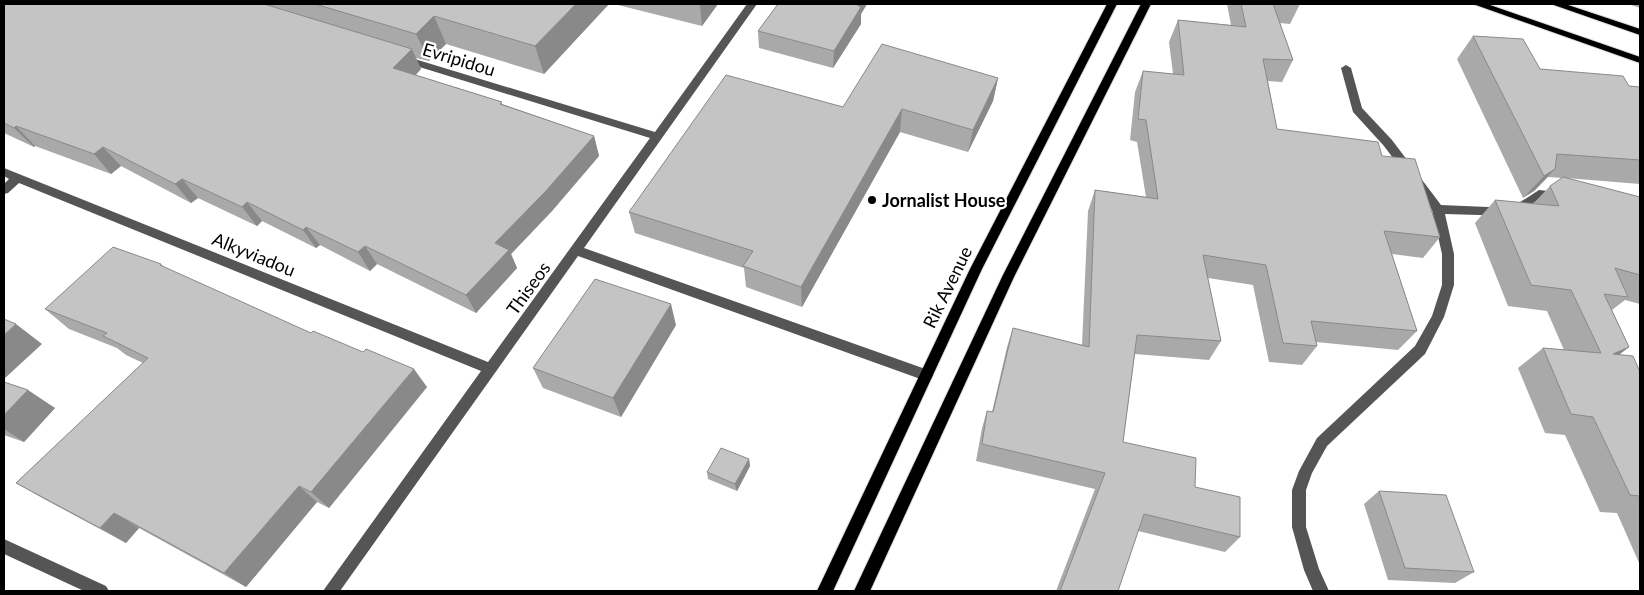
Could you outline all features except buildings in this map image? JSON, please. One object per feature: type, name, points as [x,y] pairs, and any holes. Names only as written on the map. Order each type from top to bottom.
[{"type":"main road","name":"Rik Avenue","points":[[825,591],[976,269],[1112,4]]},
{"type":"main road","points":[[862,591],[1008,278],[1146,4]]},
{"type":"main road","points":[[1478,4],[1640,60]]},
{"type":"main road","points":[[1556,4],[1640,32]]},
{"type":"street","name":"Thiseos","points":[[331,591],[752,4]]},
{"type":"street","name":"Evripidou","points":[[394,56],[656,136]]},
{"type":"street","points":[[1321,591],[1312,570],[1299,527],[1299,490],[1306,471],[1322,442],[1420,350],[1438,318],[1448,285],[1448,254],[1438,209],[1388,143],[1357,109],[1346,68]]},
{"type":"street","name":"Alkyviadou","points":[[4,172],[490,369]]},
{"type":"street","points":[[4,190],[18,177]]},
{"type":"street","points":[[1438,209],[1513,212],[1539,194],[1567,197]]},
{"type":"street","points":[[576,250],[926,375]]},
{"type":"street","points":[[4,546],[101,591]]},
{"type":"place","name":"Jornalist House","points":[[872,200]]}]
